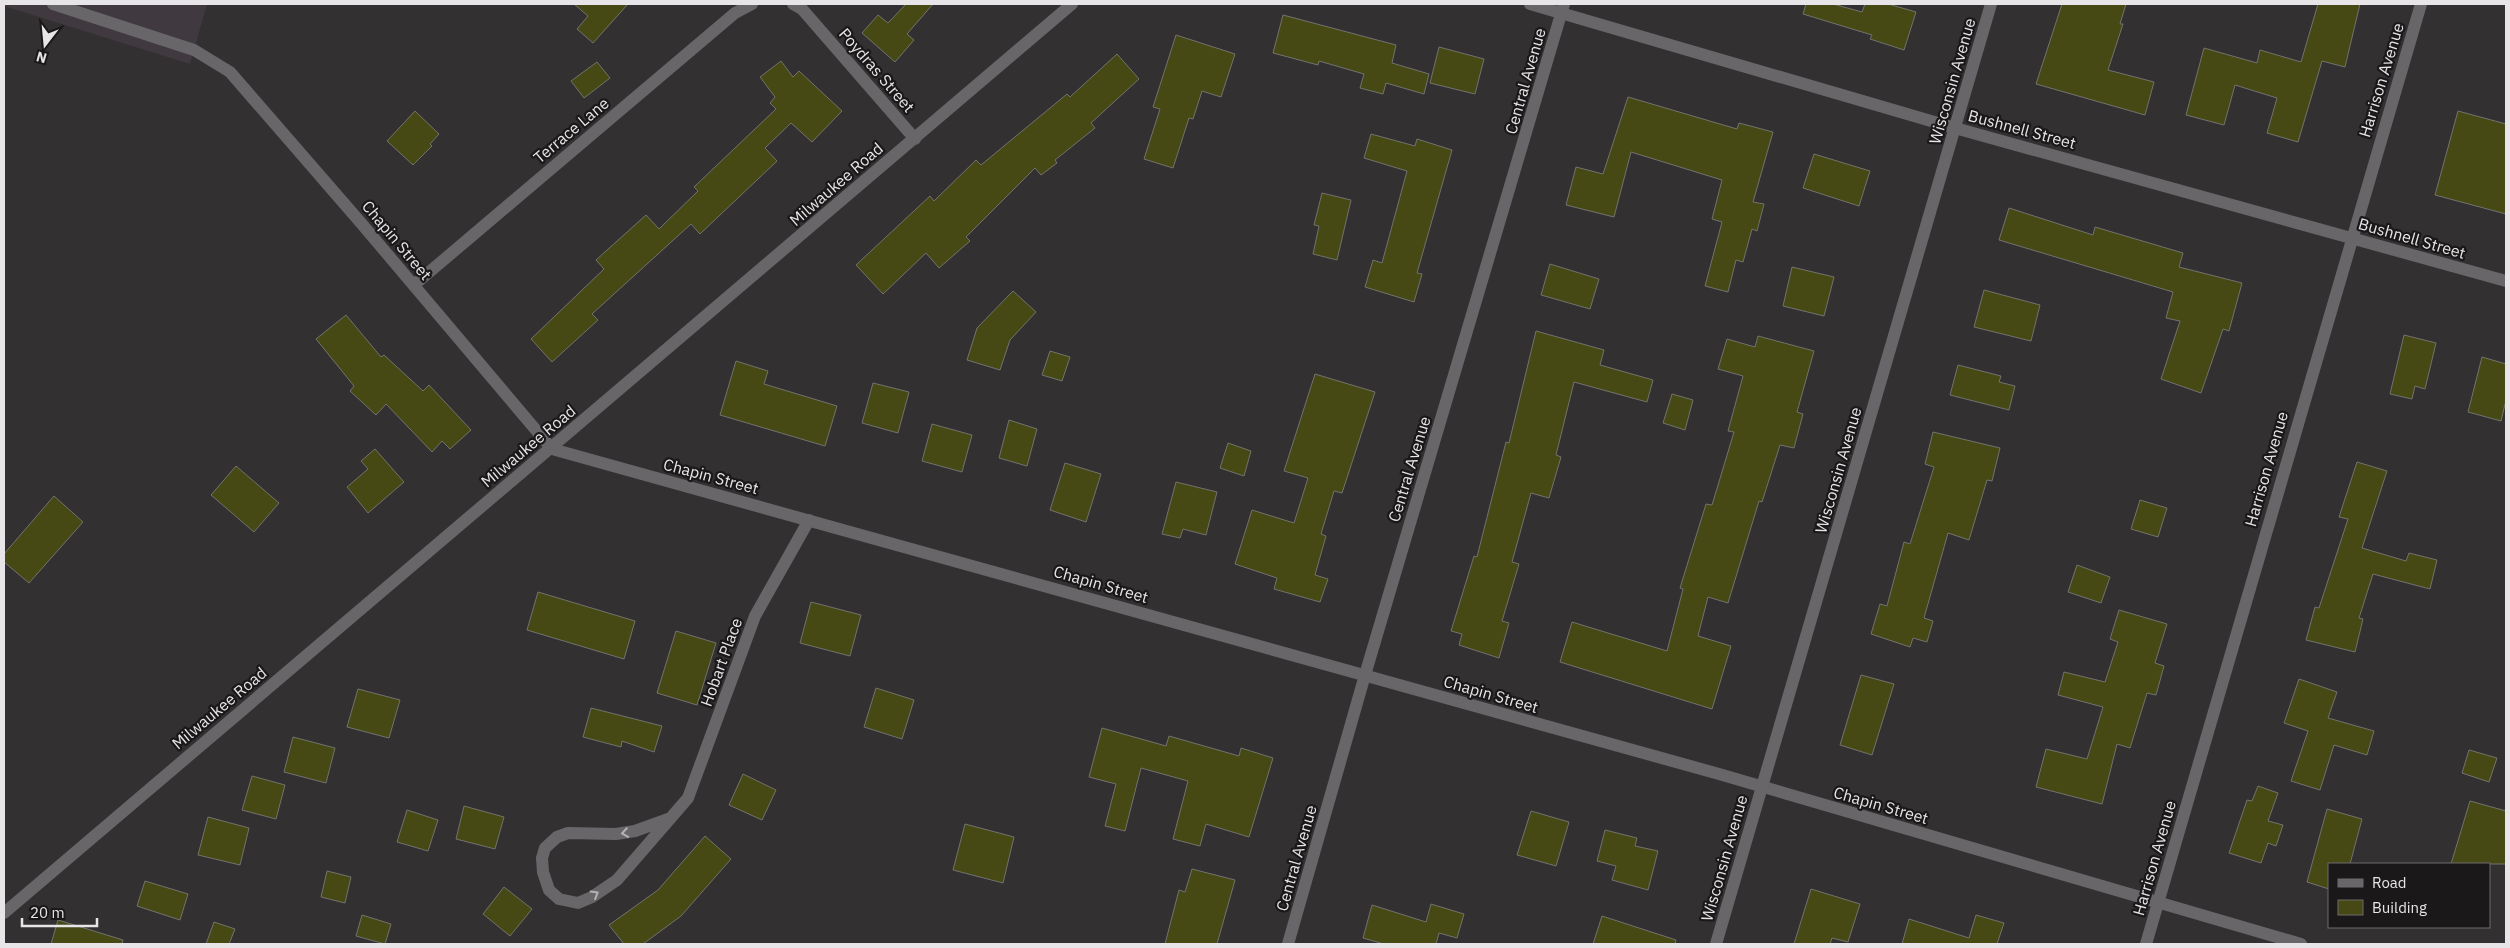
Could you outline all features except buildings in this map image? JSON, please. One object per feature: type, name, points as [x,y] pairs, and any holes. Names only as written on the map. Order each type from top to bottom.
[{"type":"street","name":"Chapin Street","points":[[53,4],[194,50],[230,72],[414,285],[552,449],[1762,787],[2301,944]]},
{"type":"street","name":"Terrace Lane","points":[[414,285],[735,13],[752,4]]},
{"type":"street","name":"Poydras Street","points":[[793,4],[802,9],[915,139]]},
{"type":"street","name":"Milwaukee Road","points":[[4,913],[521,473],[552,449],[1072,4]]},
{"type":"street","name":"Bushnell Street","points":[[1530,4],[1563,8],[1955,128],[2506,281]]},
{"type":"street","name":"Wisconsin Avenue","points":[[1716,944],[1991,4]]},
{"type":"street","name":"Harrison Avenue","points":[[2146,944],[2420,4]]},
{"type":"street","name":"Central Avenue","points":[[1288,944],[1365,675],[1563,8]]},
{"type":"street","name":"Hobart Place","points":[[671,818],[636,831],[616,834],[568,833],[557,837],[546,848],[542,858],[542,872],[549,890],[559,899],[578,903],[592,897],[617,880],[641,855],[688,798],[755,616],[808,520]]},
{"type":"shaded area","points":[[4,4],[207,4],[190,64],[4,6]]}]
